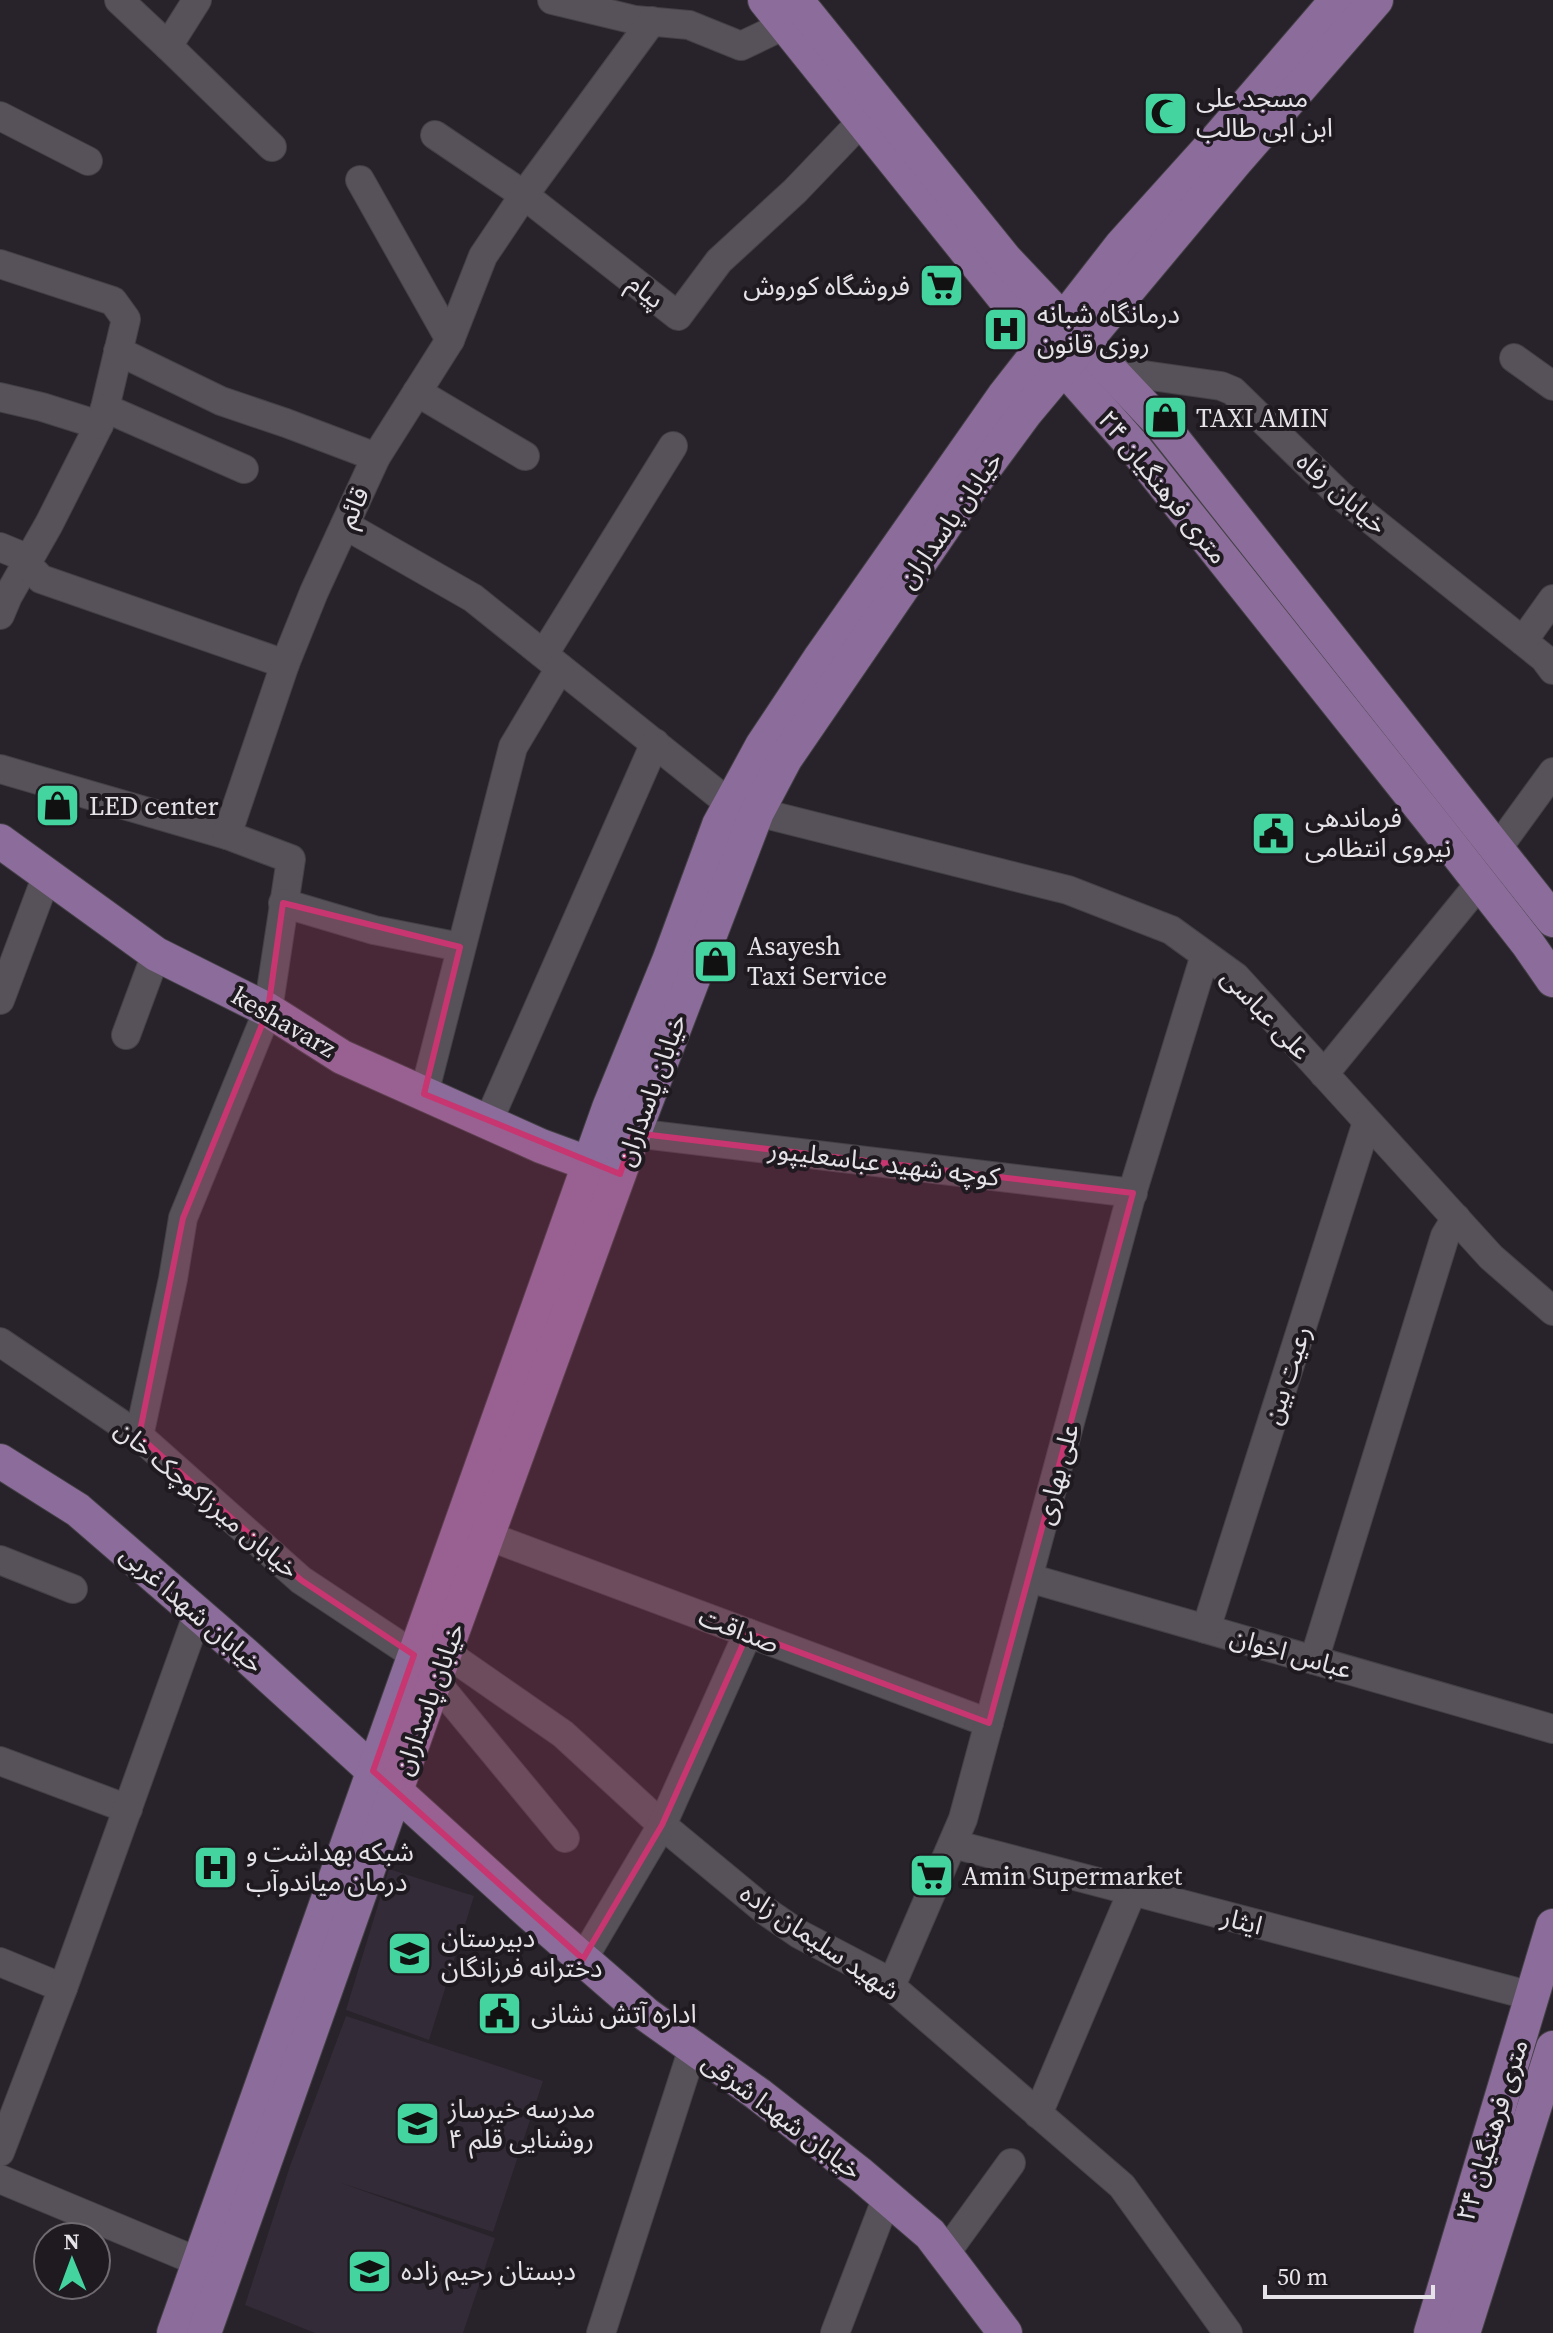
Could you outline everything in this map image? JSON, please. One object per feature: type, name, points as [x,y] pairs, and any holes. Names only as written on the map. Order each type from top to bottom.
[{"type":"main road","name":"خیابان پاسداران","points":[[1064,344],[1121,246],[1337,0]]},
{"type":"main road","name":"خیابان پاسداران","points":[[605,1169],[634,1133],[762,746],[964,451],[1235,162],[1376,0]]},
{"type":"main road","name":"۲۴ متری فرهنگیان","points":[[782,8],[1005,259],[1134,447],[1528,944],[1553,980]]},
{"type":"main road","name":"۲۴ متری فرهنگیان","points":[[782,8],[862,121],[1064,344],[1109,370],[1162,425],[1553,920]]},
{"type":"main road","name":"خیابان پاسداران","points":[[431,1663],[488,1536],[605,1169],[609,1108],[669,961],[719,825],[744,808]]},
{"type":"main road","name":"keshavarz","points":[[0,841],[156,954],[268,1010],[342,1057],[541,1146],[605,1169]]},
{"type":"main road","points":[[384,1781],[431,1663],[605,1169]]},
{"type":"main road","name":"خیابان شهدا غربی","points":[[0,1461],[78,1510],[198,1613],[384,1781]]},
{"type":"main road","name":"خیابان پاسداران","points":[[174,2333],[384,1781]]},
{"type":"main road","name":"خیابان پاسداران","points":[[204,2333],[384,1781]]},
{"type":"main road","name":"خیابان شهدا شرقی","points":[[384,1781],[647,2015],[758,2094],[930,2234],[1005,2333]]},
{"type":"main road","name":"۲۴ متری فرهنگیان","points":[[1431,2333],[1553,1926]]},
{"type":"main road","name":"۲۴ متری فرهنگیان","points":[[1463,2333],[1553,2048]]},
{"type":"street","points":[[119,0],[272,147]]},
{"type":"street","points":[[168,46],[197,0]]},
{"type":"street","points":[[552,0],[635,20],[689,25],[741,46],[782,8]]},
{"type":"street","name":"قائم","points":[[227,835],[285,664],[376,457],[450,340],[483,256],[652,21]]},
{"type":"street","points":[[0,116],[88,161]]},
{"type":"street","name":"پیام","points":[[435,135],[524,195],[678,316],[719,261],[795,191],[862,121]]},
{"type":"street","points":[[360,180],[450,340]]},
{"type":"street","points":[[0,264],[113,301],[126,319],[102,416],[0,615]]},
{"type":"street","points":[[118,351],[221,401],[376,457]]},
{"type":"street","points":[[1514,358],[1553,386]]},
{"type":"street","name":"خیابان رفاه","points":[[1109,370],[1221,386],[1233,391],[1340,495],[1544,658],[1553,670]]},
{"type":"street","points":[[417,392],[525,456]]},
{"type":"street","points":[[0,397],[102,416],[244,469]]},
{"type":"street","points":[[424,1094],[513,747],[552,661],[673,446]]},
{"type":"street","points":[[345,525],[473,598],[655,743],[744,808]]},
{"type":"street","points":[[0,547],[17,554],[41,579],[285,664]]},
{"type":"street","points":[[1523,641],[1553,599]]},
{"type":"street","points":[[488,1122],[655,743]]},
{"type":"street","points":[[0,769],[227,835],[291,859],[268,1010],[183,1218],[139,1436]]},
{"type":"street","points":[[1497,849],[1553,772]]},
{"type":"street","name":"علی عباسی","points":[[744,808],[1068,890],[1171,930],[1236,977],[1491,1257],[1553,1311]]},
{"type":"street","points":[[0,1000],[47,875]]},
{"type":"street","points":[[1324,1074],[1480,883]]},
{"type":"street","points":[[283,903],[374,930],[460,947]]},
{"type":"street","points":[[126,1035],[156,954]]},
{"type":"street","name":"علی بهاری","points":[[891,1986],[963,1819],[1133,1193],[1205,955]]},
{"type":"street","name":"رعیت بین","points":[[1206,1629],[1367,1122]]},
{"type":"street","name":"کوچه شهید عباسعلیپور","points":[[634,1133],[1133,1193]]},
{"type":"street","points":[[1314,1660],[1445,1236],[1456,1218]]},
{"type":"street","name":"خیابان میرزاکوچک خان","points":[[0,1342],[139,1436],[301,1580],[431,1663]]},
{"type":"street","name":"صداقت","points":[[488,1536],[989,1723]]},
{"type":"street","points":[[0,1560],[73,1589]]},
{"type":"street","name":"عباس اخوان","points":[[1029,1578],[1553,1729]]},
{"type":"street","points":[[0,2152],[63,1988],[198,1613]]},
{"type":"street","points":[[583,1959],[662,1825],[748,1633]]},
{"type":"street","points":[[431,1663],[565,1838]]},
{"type":"street","name":"شهید سلیمان زاده","points":[[431,1663],[563,1734],[662,1825],[777,1919],[879,1976],[891,1986],[1122,2186],[1228,2333]]},
{"type":"street","points":[[0,1761],[128,1809]]},
{"type":"street","name":"ایثار","points":[[953,1844],[1532,1996]]},
{"type":"street","points":[[1038,2114],[1132,1892]]},
{"type":"street","points":[[0,1962],[63,1988]]},
{"type":"street","points":[[601,2333],[693,2048]]},
{"type":"street","points":[[945,2254],[1011,2163]]},
{"type":"street","points":[[0,2179],[199,2262]]},
{"type":"street","points":[[835,2333],[887,2197]]},
{"type":"highlighted area","points":[[283,903],[460,947],[424,1094],[620,1174],[634,1133],[1133,1193],[989,1723],[748,1633],[662,1825],[583,1959],[373,1771],[414,1655],[301,1580],[139,1436],[183,1218],[268,1010]]},
{"type":"shaded area","name":"دبیرستان دخترانه فرزانگان","points":[[389,1869],[474,1896],[429,2040],[346,2010]]},
{"type":"shaded area","points":[[346,2016],[543,2081],[493,2232],[341,2183],[495,2238],[463,2333],[315,2333],[245,2305],[290,2166]]},
{"type":"place","name":"مسجد علی ابن ابی طالب","points":[[1165,113]]},
{"type":"place","name":"فروشگاه کوروش","points":[[941,286]]},
{"type":"place","name":"درمانگاه شبانه روزی قانون","points":[[1006,329]]},
{"type":"place","name":"TAXI AMIN","points":[[1165,418]]},
{"type":"place","name":"LED center","points":[[58,806]]},
{"type":"place","name":"فرماندهی نیروی انتظامی","points":[[1274,833]]},
{"type":"place","name":"Asayesh Taxi Service","points":[[716,961]]},
{"type":"place","name":"شبکه بهداشت و درمان میاندوآب","points":[[215,1867]]},
{"type":"place","name":"Amin Supermarket","points":[[931,1876]]},
{"type":"place","name":"دبیرستان دخترانه فرزانگان","points":[[410,1953]]},
{"type":"place","name":"اداره آتش نشانی","points":[[500,2014]]},
{"type":"place","name":"مدرسه خیرساز روشنایی قلم ۴","points":[[417,2124]]},
{"type":"place","name":"دبستان رحیم زاده","points":[[370,2271]]}]
